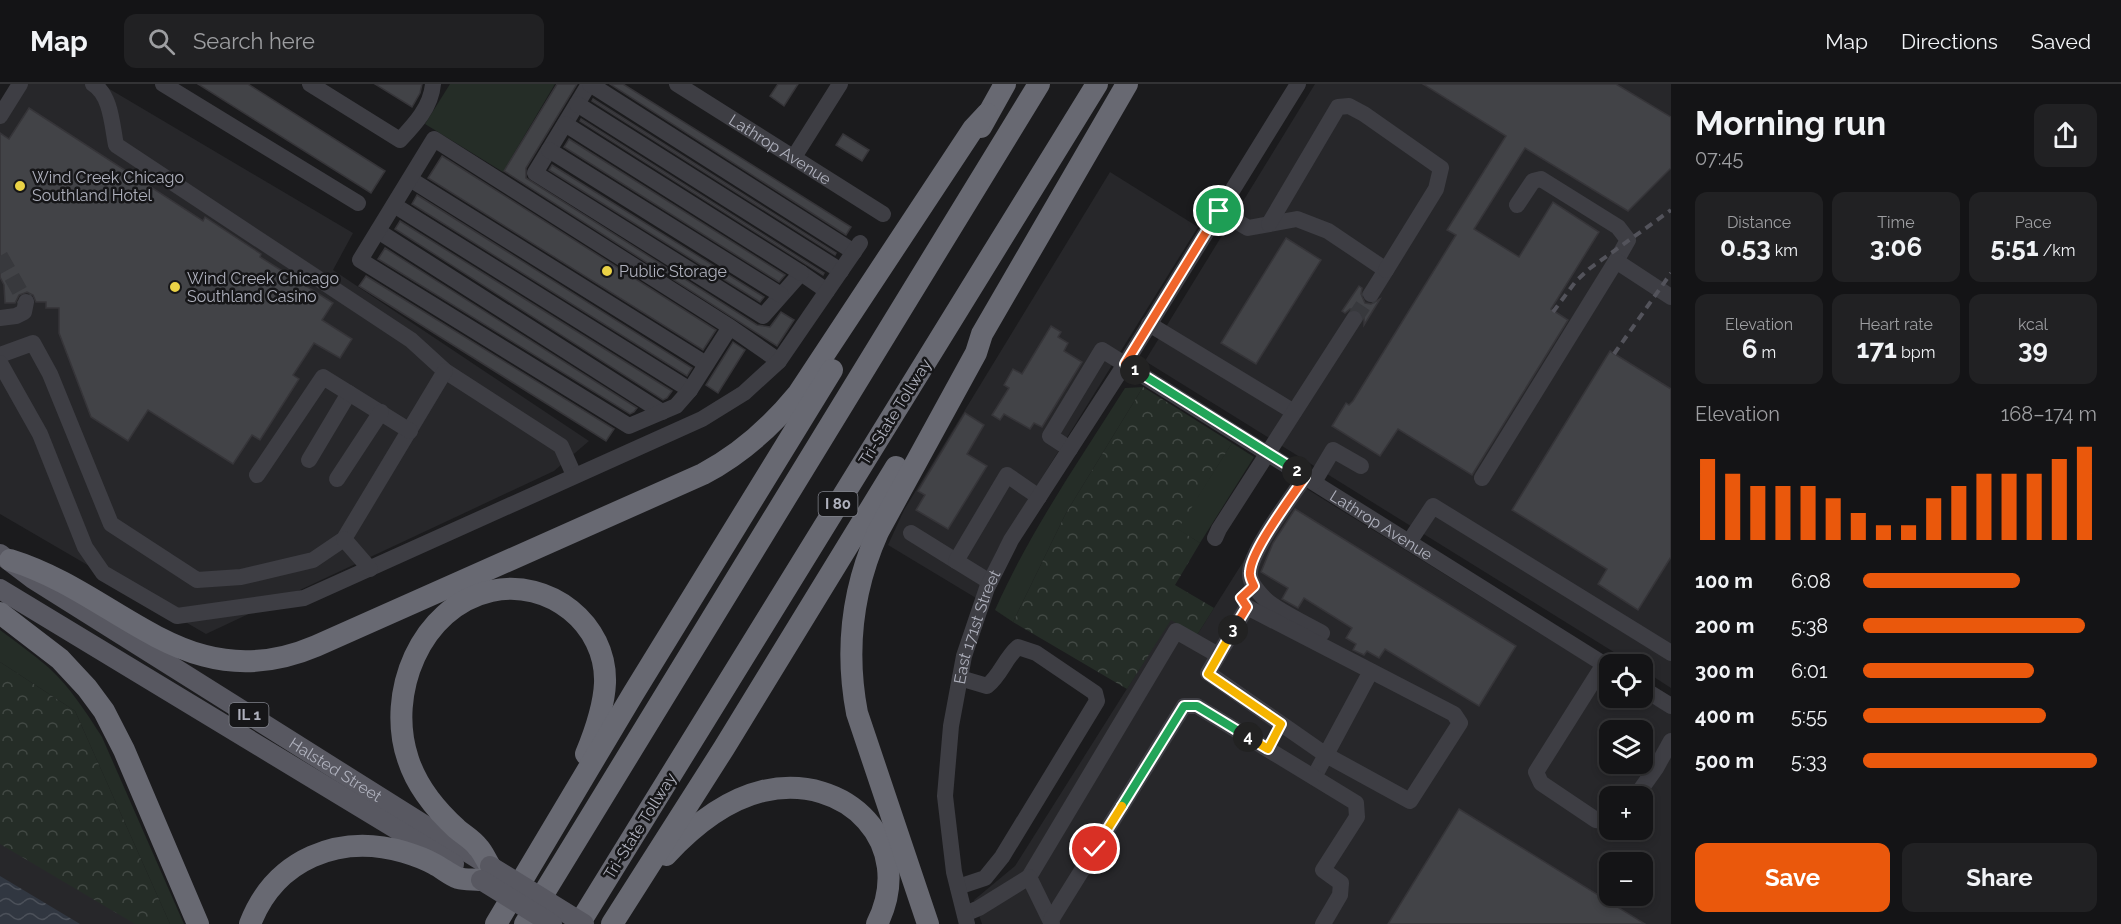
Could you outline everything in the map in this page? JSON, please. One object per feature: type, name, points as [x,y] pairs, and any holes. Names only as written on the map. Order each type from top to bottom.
[{"type":"highway","points":[[496,924],[633,694],[979,132],[1005,84]]},
{"type":"highway","points":[[525,924],[1039,84]]},
{"type":"highway","name":"Tri-State Tollway","points":[[579,924],[1097,84]]},
{"type":"highway","points":[[928,924],[861,729],[852,680],[852,623],[857,589],[875,539],[976,353],[982,334],[1127,84]]},
{"type":"highway","points":[[5,557],[37,569],[179,649],[218,660],[270,660],[293,655],[316,646],[704,474],[757,438],[798,394],[973,129],[987,114]]},
{"type":"highway","points":[[612,924],[756,697],[968,349],[982,334]]},
{"type":"highway","points":[[250,924],[264,896],[284,874],[306,859],[341,847],[365,845],[391,849],[428,861],[457,878],[486,873],[478,846],[446,818],[419,784],[405,750],[401,719],[402,697],[408,673],[424,641],[438,622],[455,607],[474,597],[510,588],[535,591],[564,604],[588,628],[597,643],[603,661],[604,690],[595,728],[584,758],[551,823],[542,847]]},
{"type":"highway","points":[[0,613],[60,659],[87,688],[104,711],[124,750],[198,924]]},
{"type":"highway","points":[[624,904],[638,894],[657,866],[675,846],[718,811],[762,791],[802,787],[822,791],[850,805],[866,820],[877,837],[886,859],[888,883],[884,906],[877,924]]},
{"type":"main road","name":"Halsted Street","points":[[5,557],[33,579],[486,873],[552,924]]},
{"type":"main road","name":"Halsted Street","points":[[0,589],[486,873],[584,924]]},
{"type":"street","points":[[0,116],[21,84]]},
{"type":"street","points":[[93,84],[101,89],[107,102],[116,145],[411,340],[446,371],[561,446],[574,475]]},
{"type":"street","points":[[163,84],[358,203]]},
{"type":"street","points":[[310,84],[400,140],[419,119],[432,94],[433,84]]},
{"type":"street","points":[[0,363],[40,434],[85,548],[103,573],[177,616],[304,598],[702,419],[744,393],[779,361],[857,247],[589,84],[535,173],[763,316],[801,273]]},
{"type":"street","name":"Lathrop Avenue","points":[[677,84],[883,213]]},
{"type":"street","points":[[794,157],[840,84]]},
{"type":"street","name":"East 171st Street","points":[[966,919],[954,872],[945,796],[951,726],[964,656],[990,582],[1011,540],[1125,364],[1298,84]]},
{"type":"street","points":[[577,104],[841,271]]},
{"type":"street","points":[[1269,224],[1338,107],[1349,106],[1364,114],[1441,168],[1436,189],[1371,294]]},
{"type":"street","points":[[565,124],[827,291]]},
{"type":"street","points":[[730,327],[690,390],[676,406],[629,426],[360,260],[434,140],[730,327],[779,361]]},
{"type":"street","points":[[549,150],[780,295]]},
{"type":"street","points":[[410,179],[706,364]]},
{"type":"street","points":[[1482,478],[1628,240],[1617,226],[1541,179],[1533,181],[1517,205]]},
{"type":"street","points":[[394,205],[690,390]]},
{"type":"street","points":[[1219,211],[1248,228],[1297,219],[1328,231],[1386,270]]},
{"type":"street","points":[[378,231],[662,412]]},
{"type":"street","points":[[1616,261],[1671,297]]},
{"type":"street","points":[[0,318],[16,316],[24,312],[26,302]]},
{"type":"street","points":[[1215,538],[1219,528],[1354,319]]},
{"type":"street","points":[[1149,324],[1294,412]]},
{"type":"street","points":[[0,355],[33,343],[50,374],[111,524],[197,580],[241,577],[313,560],[344,539],[446,371]]},
{"type":"street","name":"Lathrop Avenue","points":[[1070,449],[1050,436],[1102,350],[1599,662]]},
{"type":"street","points":[[257,475],[322,377],[410,431]]},
{"type":"street","points":[[309,460],[349,393]]},
{"type":"street","points":[[337,479],[381,412]]},
{"type":"street","points":[[1327,647],[1329,642],[1327,636],[1268,602],[1254,586],[1249,575],[1259,548],[1334,450],[1361,466]]},
{"type":"street","points":[[956,561],[1006,475],[1039,497]]},
{"type":"street","points":[[1409,542],[1433,506],[1671,653]]},
{"type":"street","points":[[910,533],[990,582]]},
{"type":"street","points":[[344,539],[370,569]]},
{"type":"street","points":[[1247,607],[1208,674],[1326,755],[1410,801],[1460,723],[1454,714],[1247,607],[1241,598],[1254,586]]},
{"type":"street","points":[[966,919],[979,908],[1029,877],[1176,631],[1218,655]]},
{"type":"street","points":[[958,887],[985,878],[1002,857],[1087,722],[1097,701],[1095,693],[1036,653],[1018,647],[1011,653],[997,678],[987,686],[960,678]]},
{"type":"street","points":[[1314,777],[1371,671]]},
{"type":"street","points":[[1599,677],[1536,772],[1541,783],[1599,820]]},
{"type":"street","points":[[1653,695],[1671,706]]},
{"type":"street","points":[[1051,922],[1184,706],[1197,706],[1356,803],[1357,817],[1323,870],[1341,883],[1340,895],[1323,924]]},
{"type":"street","points":[[1268,749],[1281,724]]},
{"type":"street","points":[[1643,786],[1671,741]]},
{"type":"street","points":[[1029,877],[1051,922]]},
{"type":"shaded area","points":[[18,84],[101,84],[353,233],[333,270],[589,441],[554,471],[206,634],[0,514],[0,112]]},
{"type":"shaded area","points":[[1315,84],[1671,84],[1671,688],[1653,676],[1653,654],[1617,654],[1145,361]]},
{"type":"shaded area","points":[[1110,172],[1198,227],[997,550],[976,598],[888,545],[904,510]]},
{"type":"shaded area","points":[[1294,481],[1599,670],[1599,708],[1653,708],[1653,704],[1671,714],[1671,924],[982,924],[974,900],[1015,866],[1171,619],[1197,635]]},
{"type":"shaded area","points":[[0,749],[144,924],[0,924]]},
{"type":"green space","points":[[450,84],[555,84],[503,172],[425,124]]},
{"type":"green space","points":[[1143,387],[1066,513],[1013,622],[995,610],[1024,552],[1125,388]]},
{"type":"green space","points":[[1143,387],[1232,443],[1178,529],[1200,543],[1175,585],[1214,608],[1197,635],[1171,620],[1127,689],[1013,622],[1066,513]]},
{"type":"green space","points":[[1232,443],[1254,457],[1200,543],[1177,529]]},
{"type":"green space","points":[[0,630],[56,675],[77,700],[102,737],[184,924],[170,924],[75,711],[0,662]]},
{"type":"green space","points":[[0,662],[75,711],[170,924],[135,924],[0,844]]},
{"type":"water","points":[[0,876],[80,924],[0,924]]},
{"type":"building","points":[[198,84],[248,84],[385,171],[371,193]]},
{"type":"building","points":[[375,84],[422,84],[412,107]]},
{"type":"building","points":[[557,84],[577,84],[526,168],[526,178],[757,325],[770,327],[781,312],[794,320],[777,346],[504,171]]},
{"type":"building","points":[[610,84],[623,84],[851,227],[846,235]]},
{"type":"building","points":[[778,84],[798,84],[784,106],[770,96]]},
{"type":"building","points":[[1423,84],[1616,84],[1671,117],[1671,168],[1628,211],[1525,148],[1474,229],[1519,257],[1553,202],[1599,232],[1551,309],[1568,320],[1472,475],[1398,429],[1380,456],[1332,426],[1346,403],[1349,405],[1353,401],[1456,235],[1447,230],[1506,136]]},
{"type":"building","points":[[593,99],[836,253],[835,255],[592,101]]},
{"type":"building","name":"Wind Creek Chicago Southland Casino","points":[[29,108],[203,221],[205,217],[261,254],[260,257],[333,303],[322,320],[352,339],[340,358],[314,343],[293,375],[299,379],[260,440],[252,435],[233,464],[148,410],[128,441],[91,417],[59,333],[59,308],[46,308],[46,302],[36,302],[33,295],[27,292],[19,295],[15,303],[5,303],[4,285],[0,277],[0,133],[9,139]]},
{"type":"building","points":[[581,119],[824,273],[823,275],[580,121]]},
{"type":"building","points":[[843,134],[869,150],[862,161],[836,145]]},
{"type":"building","points":[[569,139],[785,275],[779,282],[564,147]]},
{"type":"building","points":[[442,156],[716,330],[703,350],[428,178]]},
{"type":"building","points":[[552,165],[764,297],[760,302],[549,170]]},
{"type":"building","points":[[417,195],[692,368],[687,376],[412,204]]},
{"type":"building","points":[[400,221],[672,391],[663,400],[395,229]]},
{"type":"building","points":[[1286,238],[1321,260],[1256,364],[1221,343]]},
{"type":"building","points":[[385,248],[637,408],[630,414],[378,259]]},
{"type":"building","points":[[366,276],[614,429],[606,441],[359,286]]},
{"type":"building","points":[[1359,286],[1362,288],[1361,294],[1365,303],[1371,304],[1380,299],[1364,325],[1364,315],[1359,310],[1350,309],[1345,313],[1342,311]]},
{"type":"building","points":[[1051,326],[1061,332],[1058,337],[1068,343],[1064,351],[1082,362],[1042,427],[1034,423],[1030,429],[1004,414],[1000,420],[992,415],[1009,388],[1004,385],[1013,369],[1022,374]]},
{"type":"building","points":[[733,342],[745,350],[718,393],[706,385]]},
{"type":"building","points":[[1610,351],[1671,389],[1671,557],[1638,610],[1598,584],[1607,569],[1512,510]]},
{"type":"building","points":[[965,413],[984,425],[967,454],[987,466],[948,529],[916,510],[925,495],[918,491]]},
{"type":"building","points":[[1295,509],[1516,646],[1479,706],[1385,649],[1379,658],[1367,651],[1364,655],[1353,650],[1356,644],[1346,638],[1352,628],[1304,598],[1298,608],[1282,599],[1288,588],[1261,572],[1273,543]]},
{"type":"building","points":[[1459,809],[1599,896],[1599,906],[1616,906],[1645,924],[1388,924]]},
{"type":"tunnel","points":[[0,256],[26,302]]},
{"type":"tunnel","points":[[1354,319],[1371,294]]},
{"type":"railway","points":[[1553,312],[1576,281],[1589,269],[1671,210]]},
{"type":"railway","points":[[1614,354],[1671,273]]},
{"type":"place","name":"Wind Creek Chicago Southland Hotel","points":[[20,186]]},
{"type":"place","name":"Public Storage","points":[[607,271]]},
{"type":"place","name":"Wind Creek Chicago Southland Casino","points":[[175,287]]},
{"type":"route","points":[[1095,849],[1184,706],[1197,706],[1268,749],[1281,724],[1208,674],[1247,607],[1241,598],[1254,586],[1249,575],[1259,548],[1305,477],[1125,364],[1219,211]]}]
